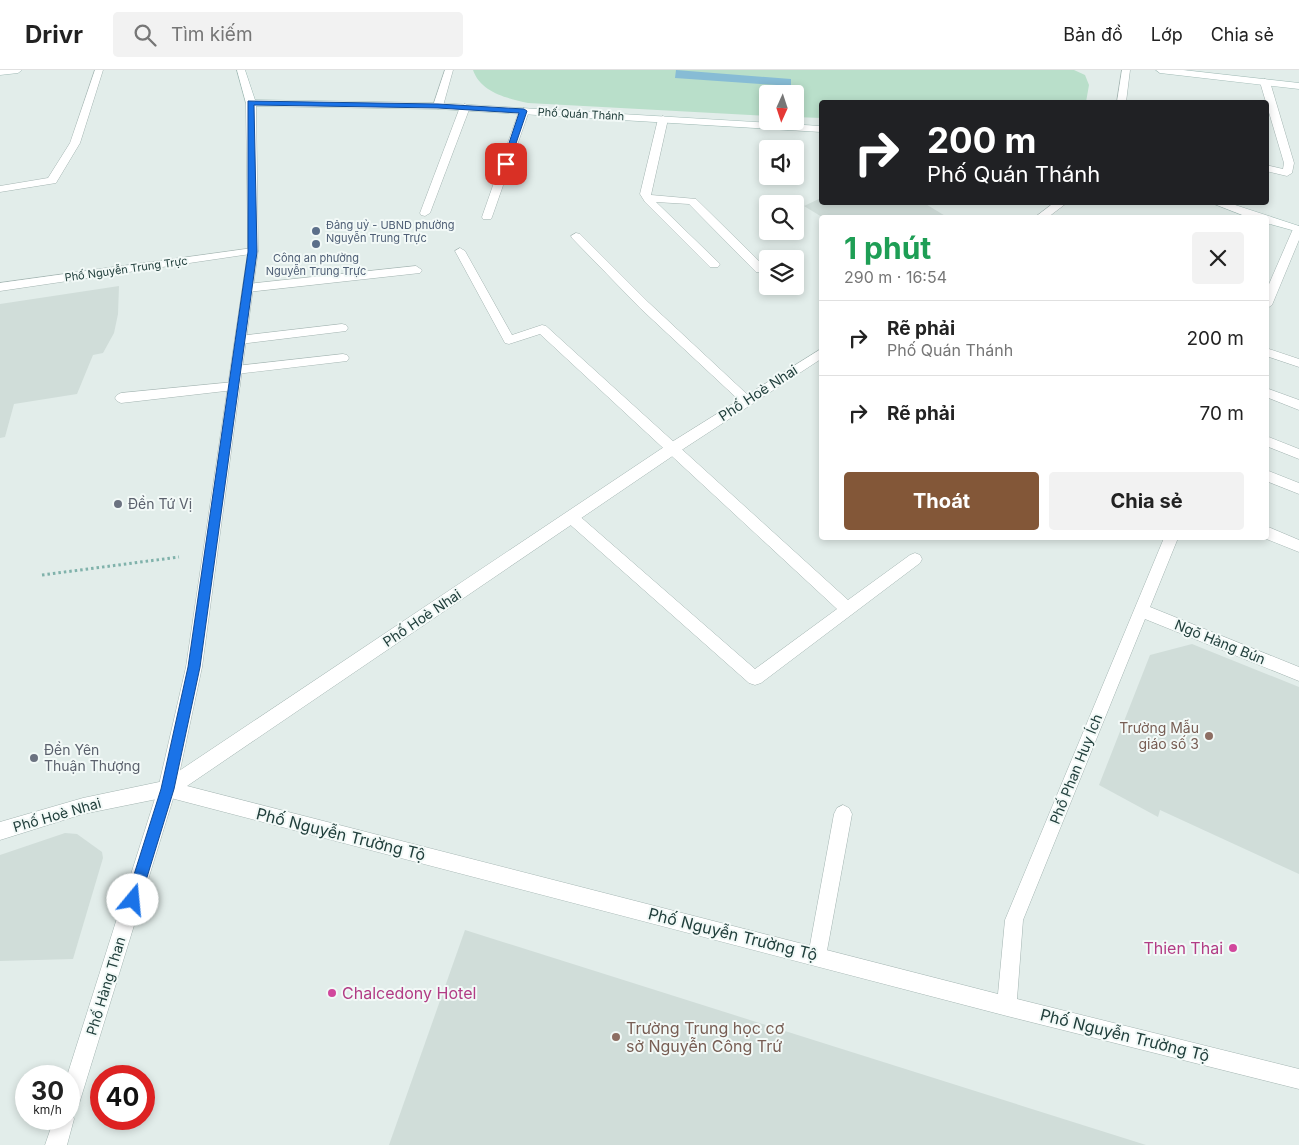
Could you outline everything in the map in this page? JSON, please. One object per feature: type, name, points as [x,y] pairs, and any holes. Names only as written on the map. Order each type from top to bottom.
[{"type":"street","points":[[0,72],[18,70]]},
{"type":"street","points":[[0,189],[52,181],[74,143],[99,70]]},
{"type":"street","name":"Phố Hàng Than","points":[[80,1069],[168,789],[194,667],[253,252],[251,103],[241,70]]},
{"type":"street","points":[[438,106],[449,70]]},
{"type":"street","points":[[1122,100],[1126,70]]},
{"type":"street","points":[[1160,70],[1299,86]]},
{"type":"street","points":[[1265,82],[1289,163],[1287,173],[1269,169]]},
{"type":"street","name":"Phố Quán Thánh","points":[[251,103],[465,107],[819,129]]},
{"type":"street","points":[[425,213],[465,107]]},
{"type":"street","points":[[487,217],[524,111]]},
{"type":"street","points":[[663,119],[646,194],[714,264]]},
{"type":"street","points":[[648,198],[692,201],[759,268]]},
{"type":"street","points":[[1044,215],[1058,205]]},
{"type":"street","points":[[1223,205],[1253,215]]},
{"type":"street","points":[[1269,220],[1298,229],[1269,298]]},
{"type":"street","points":[[576,236],[644,305],[746,400]]},
{"type":"street","points":[[460,251],[509,340],[542,329],[847,609]]},
{"type":"street","name":"Phố Nguyễn Trung Trực","points":[[0,287],[253,252]]},
{"type":"street","points":[[248,288],[416,270]]},
{"type":"street","points":[[240,340],[342,328]]},
{"type":"street","points":[[1269,353],[1299,363]]},
{"type":"street","name":"Phố Hoè Nhai","points":[[0,831],[83,806],[168,789],[672,449],[819,354]]},
{"type":"street","points":[[236,370],[343,358]]},
{"type":"street","points":[[120,398],[234,386]]},
{"type":"street","points":[[1269,393],[1299,405]]},
{"type":"street","points":[[1269,442],[1299,454]]},
{"type":"street","points":[[1269,476],[1299,488]]},
{"type":"street","points":[[572,517],[754,678],[915,559]]},
{"type":"street","points":[[1269,533],[1299,546]]},
{"type":"street","name":"Phố Phan Huy Ích","points":[[1007,1006],[1014,920],[1170,540]]},
{"type":"street","name":"Ngõ Hàng Bún","points":[[1141,610],[1299,674]]},
{"type":"street","name":"Phố Nguyễn Trường Tộ","points":[[168,789],[1007,1006],[1299,1079]]},
{"type":"street","points":[[817,956],[843,814]]},
{"type":"street","points":[[56,1145],[61,1130]]},
{"type":"path","points":[[42,575],[210,553]]},
{"type":"shaded area","points":[[819,199],[819,205],[927,205],[944,215],[819,215],[804,206]]},
{"type":"shaded area","points":[[119,286],[118,314],[114,333],[103,353],[93,355],[77,394],[14,404],[5,437],[0,438],[0,304]]},
{"type":"shaded area","name":"Trường Mẫu giáo số 3","points":[[1192,644],[1299,687],[1299,874],[1160,810],[1158,817],[1099,785],[1150,655]]},
{"type":"shaded area","points":[[65,833],[77,834],[102,852],[103,858],[73,959],[0,961],[0,855]]},
{"type":"shaded area","name":"Trường Trung học cơ sở Nguyễn Công Trứ","points":[[465,930],[1146,1145],[389,1145]]},
{"type":"green space","points":[[473,70],[1074,70],[1085,75],[1089,85],[1086,100],[819,100],[819,118],[804,117],[804,85],[759,85],[759,116],[528,103],[503,96],[482,84]]},
{"type":"water","points":[[676,70],[791,79],[791,85],[776,85],[675,78]]},
{"type":"place","name":"Đảng uỷ - UBND phường Nguyễn Trung Trực","points":[[316,231]]},
{"type":"place","name":"Công an phường Nguyễn Trung Trực","points":[[316,244]]},
{"type":"place","name":"Đền Tứ Vị","points":[[118,504]]},
{"type":"place","name":"Trường Mẫu giáo số 3","points":[[1209,736]]},
{"type":"place","name":"Đền Yên Thuận Thượng","points":[[34,758]]},
{"type":"place","name":"Thien Thai","points":[[1233,948]]},
{"type":"place","name":"Chalcedony Hotel","points":[[332,993]]},
{"type":"place","name":"Trường Trung học cơ sở Nguyễn Công Trứ","points":[[616,1037]]},
{"type":"route","points":[[133,900],[168,789],[194,667],[253,252],[251,103],[438,106],[524,111],[506,164]]}]
